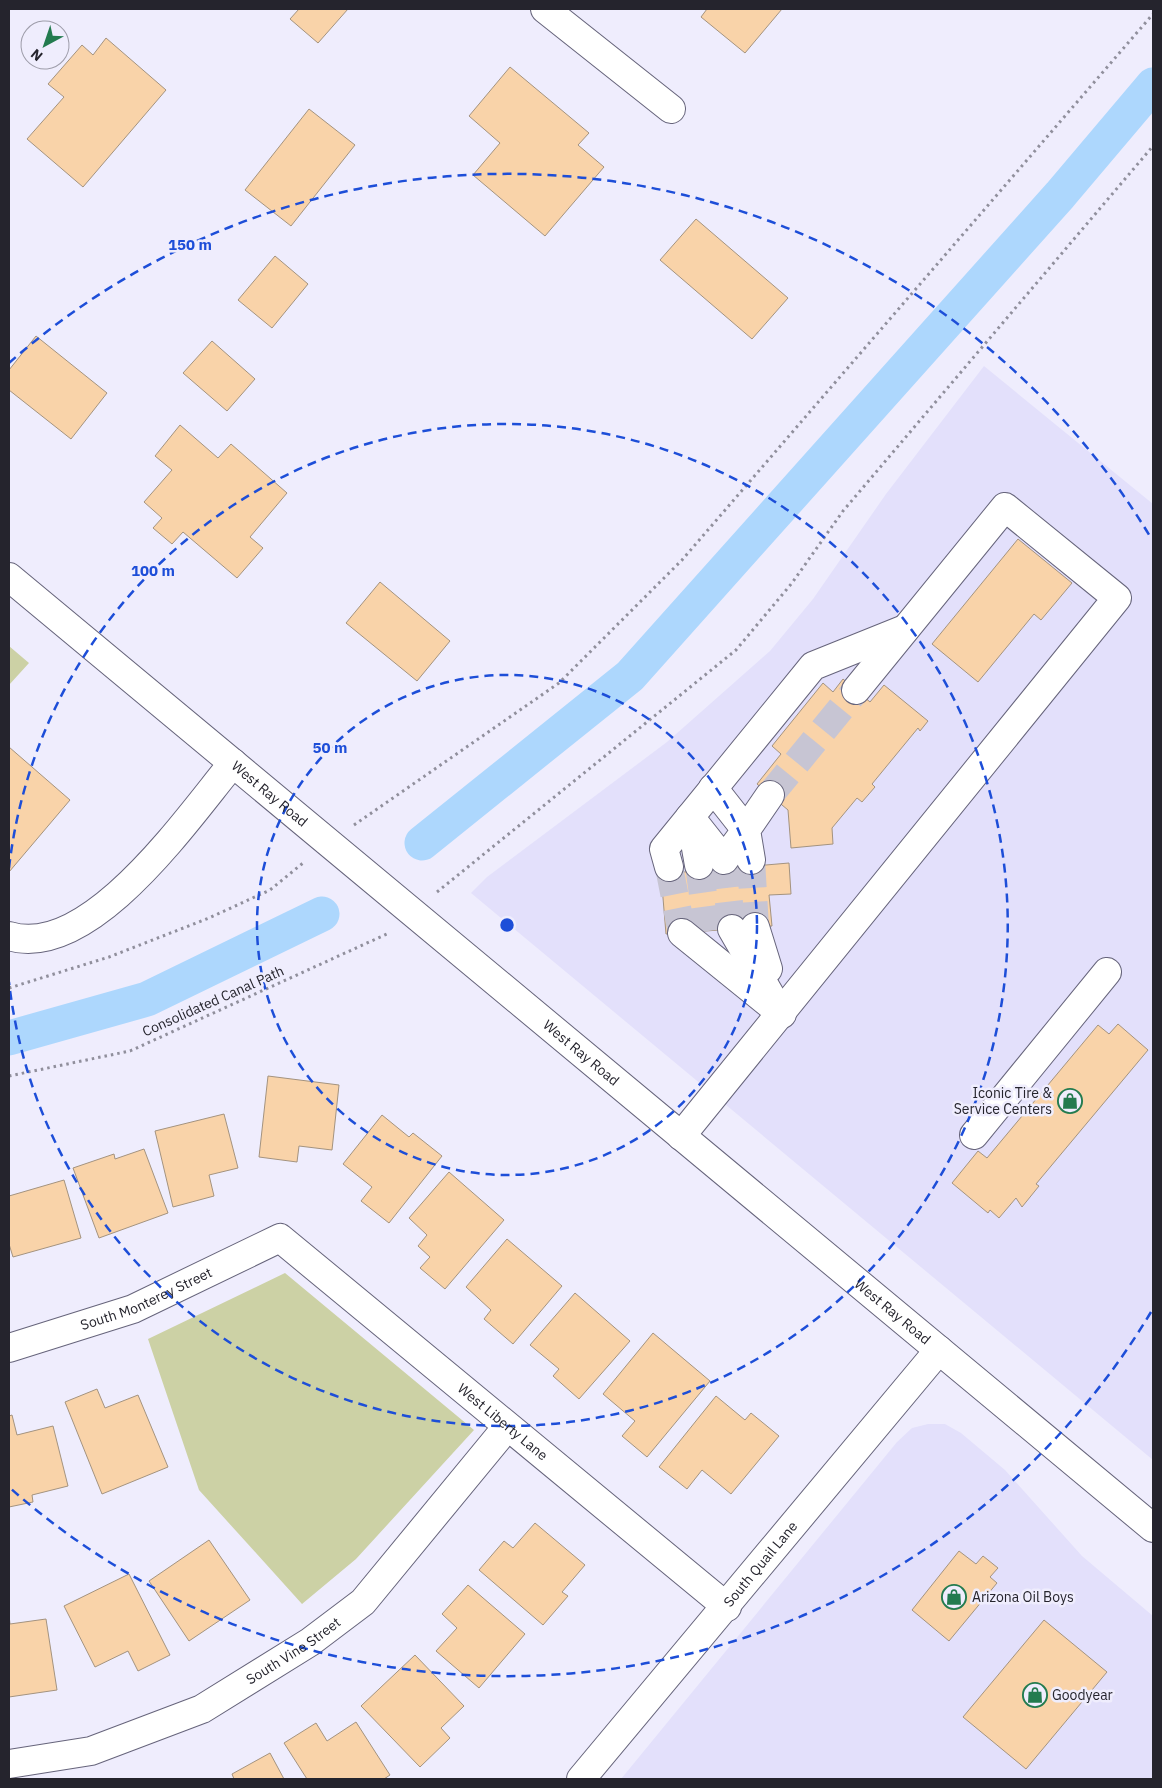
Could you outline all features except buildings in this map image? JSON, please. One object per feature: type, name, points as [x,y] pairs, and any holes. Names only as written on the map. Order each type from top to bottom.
[{"type":"street","points":[[545,9],[671,109]]},
{"type":"street","points":[[681,1136],[782,1014],[933,824],[1117,598],[1005,507],[856,690]]},
{"type":"street","name":"West Ray Road","points":[[9,577],[1153,1528]]},
{"type":"street","points":[[669,867],[664,849],[813,666],[906,628]]},
{"type":"street","points":[[9,936],[18,939],[44,938],[60,934],[127,888],[154,859],[233,763]]},
{"type":"street","points":[[713,788],[746,830],[750,860]]},
{"type":"street","points":[[690,816],[711,862],[746,830],[770,795]]},
{"type":"street","points":[[782,1014],[719,930],[782,1014]]},
{"type":"street","points":[[974,1136],[1107,972]]},
{"type":"street","name":"South Monterey Street","points":[[9,1348],[133,1309],[280,1238]]},
{"type":"street","name":"West Liberty Lane","points":[[280,1238],[727,1607]]},
{"type":"street","name":"South Quail Lane","points":[[581,1779],[727,1607],[939,1350]]},
{"type":"street","name":"South Vine Street","points":[[9,1764],[91,1751],[202,1709],[310,1642],[363,1602],[507,1427]]},
{"type":"path","points":[[9,988],[109,956],[209,918],[270,890],[336,849],[560,683],[682,560],[1153,14]]},
{"type":"path","name":"Consolidated Canal Path","points":[[9,1076],[130,1051],[387,935],[404,904],[736,650],[792,583],[842,511],[1153,146]]},
{"type":"shaded area","points":[[984,366],[1153,504],[1153,1460],[471,893],[487,877],[667,742],[770,651],[813,599],[886,494]]},
{"type":"shaded area","points":[[928,1424],[945,1424],[961,1433],[1005,1470],[1082,1556],[1153,1616],[1153,1779],[621,1779],[897,1442],[912,1428]]},
{"type":"green space","points":[[9,646],[29,663],[9,685]]},
{"type":"green space","points":[[285,1273],[474,1430],[356,1559],[302,1604],[199,1490],[148,1339]]},
{"type":"waterway","points":[[422,843],[630,676],[1060,195],[1153,85]]},
{"type":"waterway","points":[[9,1038],[147,999],[322,914]]},
{"type":"tunnel","points":[[770,795],[856,690]]},
{"type":"tunnel","points":[[724,860],[732,929]]},
{"type":"tunnel","points":[[751,860],[755,927]]},
{"type":"tunnel","points":[[699,865],[708,931]]},
{"type":"tunnel","points":[[669,867],[682,933]]},
{"type":"place","name":"Iconic Tire & Service Centers","points":[[1070,1101]]},
{"type":"place","name":"Arizona Oil Boys","points":[[954,1597]]},
{"type":"place","name":"Goodyear","points":[[1035,1695]]}]
